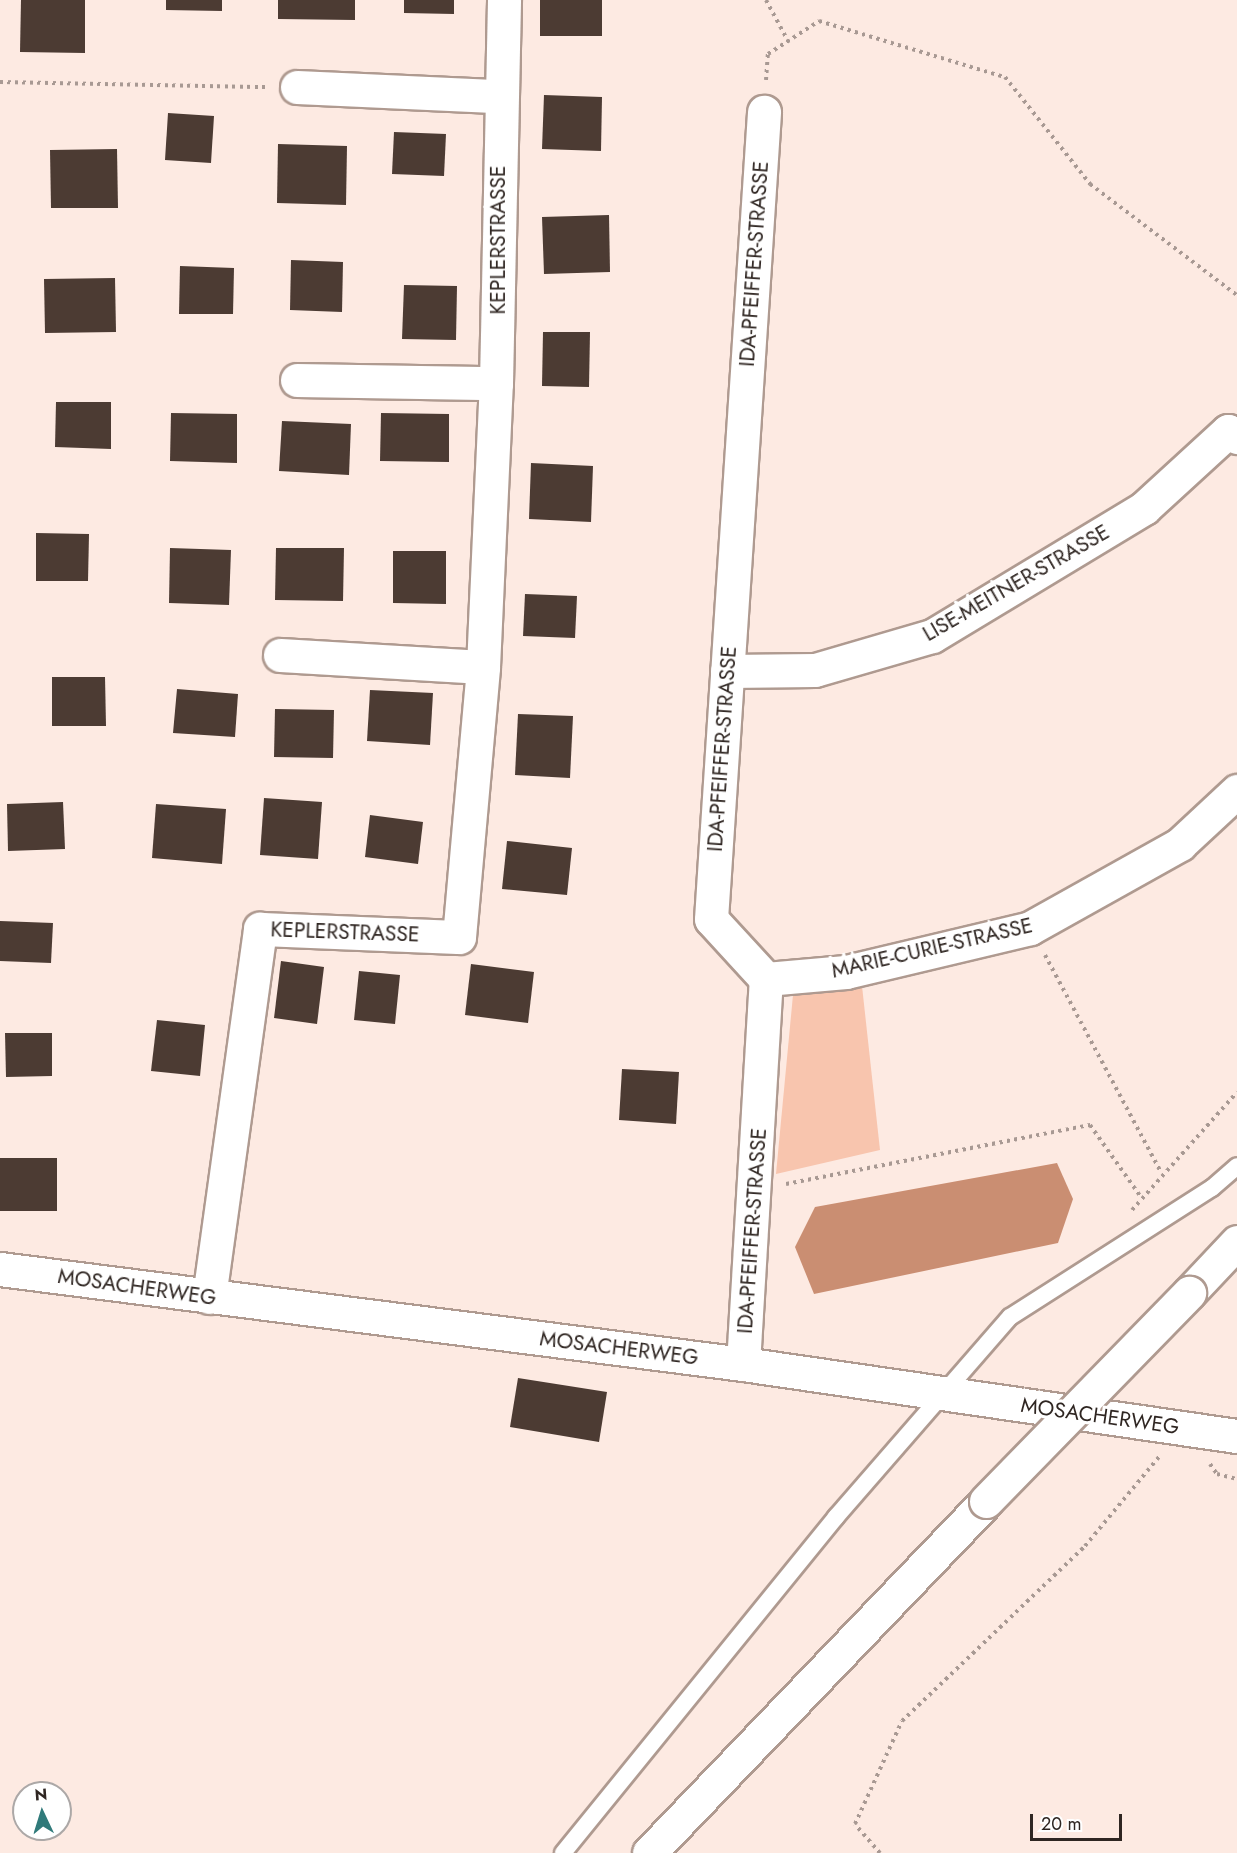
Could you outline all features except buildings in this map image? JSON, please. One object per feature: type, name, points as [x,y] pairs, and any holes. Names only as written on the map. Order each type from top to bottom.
[{"type":"street","name":"KEPLERSTRASSE","points":[[209,1297],[260,929],[459,937],[483,667],[496,383],[499,96],[504,0]]},
{"type":"street","points":[[297,87],[499,96]]},
{"type":"street","name":"IDA-PFEIFFER-STRASSE","points":[[743,1364],[756,1190],[766,979],[711,919],[764,112]]},
{"type":"street","points":[[297,380],[496,383]]},
{"type":"street","name":"LISE-MEITNER-STRASSE","points":[[728,671],[815,670],[932,636],[1144,508],[1234,428]]},
{"type":"street","points":[[280,655],[483,667]]},
{"type":"street","name":"MARIE-CURIE-STRASSE","points":[[766,979],[846,972],[1030,928],[1180,844],[1237,791]]},
{"type":"street","points":[[649,1853],[1237,1242]]},
{"type":"street","name":"MOSACHERWEG","points":[[0,1269],[743,1364],[1237,1436]]},
{"type":"lane","points":[[562,1853],[942,1393],[1010,1317],[1212,1188],[1237,1166]]},
{"type":"path","points":[[766,0],[788,41]]},
{"type":"path","points":[[764,112],[768,54],[819,21],[1005,77],[1090,184],[1237,296]]},
{"type":"path","points":[[0,82],[297,87]]},
{"type":"path","points":[[1030,928],[1161,1172]]},
{"type":"path","points":[[756,1190],[1090,1125],[1141,1197],[1161,1172],[1237,1092]]},
{"type":"path","points":[[880,1853],[855,1824],[902,1721],[1085,1546],[1184,1428]]},
{"type":"shaded area","points":[[862,986],[880,1150],[776,1174],[793,995]]},
{"type":"shaded area","points":[[1057,1163],[1073,1199],[1058,1243],[814,1294],[795,1247],[815,1207]]}]
